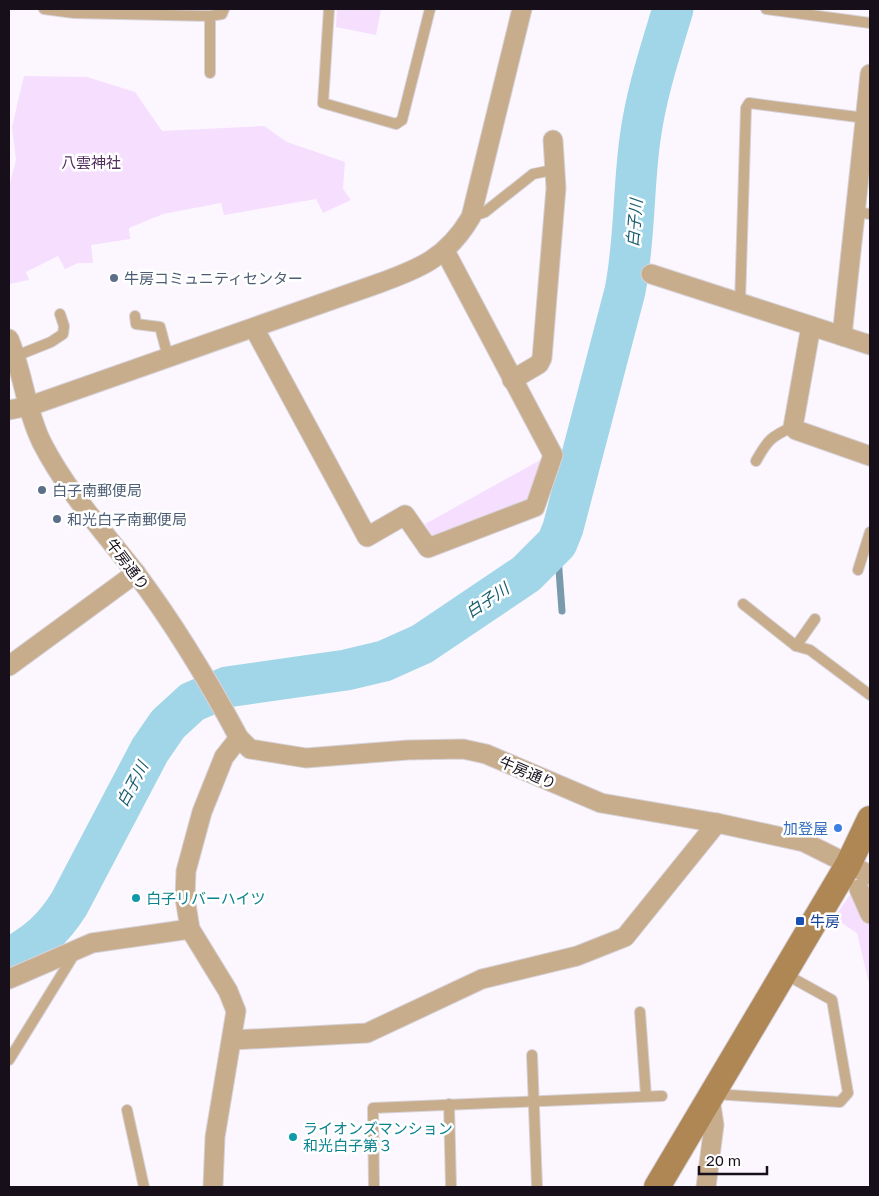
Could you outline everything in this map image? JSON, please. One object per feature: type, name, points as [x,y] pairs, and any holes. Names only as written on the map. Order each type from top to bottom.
[{"type":"street","points":[[9,410],[30,406],[416,270],[445,251],[463,231],[472,217],[522,9]]},
{"type":"street","points":[[842,336],[863,213],[865,118],[870,74]]},
{"type":"street","points":[[512,380],[542,361],[557,169],[553,140]]},
{"type":"street","points":[[254,328],[367,537],[405,515],[428,548],[535,507],[553,455],[445,251]]},
{"type":"street","points":[[651,274],[870,345]]},
{"type":"street","points":[[811,326],[793,427],[796,430],[870,456]]},
{"type":"street","name":"牛房通り","points":[[9,339],[16,356],[41,441],[50,457],[83,506],[136,573],[202,669],[239,738],[250,749],[306,758],[408,750],[462,749],[486,754],[601,803],[717,823],[804,842],[859,876]]},
{"type":"street","points":[[9,666],[136,573]]},
{"type":"street","points":[[213,1187],[214,1137],[233,1040],[236,1011],[228,991],[190,929],[185,898],[186,871],[202,812],[224,757],[239,738]]},
{"type":"street","points":[[657,1187],[785,974],[859,876],[870,819]]},
{"type":"street","points":[[233,1040],[367,1033],[482,979],[578,956],[625,937],[717,823]]},
{"type":"street","points":[[859,876],[870,914]]},
{"type":"street","points":[[9,979],[92,943],[190,929]]},
{"type":"street","points":[[706,1187],[714,1125],[711,1096]]},
{"type":"lane","points":[[44,9],[74,13],[210,16],[222,14],[224,9]]},
{"type":"lane","points":[[329,9],[323,103],[396,124],[402,120],[430,9]]},
{"type":"lane","points":[[766,9],[870,23]]},
{"type":"lane","points":[[210,16],[210,73]]},
{"type":"lane","points":[[740,303],[746,108],[749,104],[865,118]]},
{"type":"lane","points":[[472,217],[485,212],[533,174],[557,169]]},
{"type":"lane","points":[[16,356],[51,342],[63,334],[64,326],[60,314]]},
{"type":"lane","points":[[135,316],[136,324],[160,328],[168,357]]},
{"type":"lane","points":[[756,461],[768,440],[793,427]]},
{"type":"lane","points":[[858,570],[870,532]]},
{"type":"lane","points":[[742,604],[796,646],[810,650],[870,695]]},
{"type":"lane","points":[[796,646],[815,619]]},
{"type":"lane","points":[[9,1060],[78,948]]},
{"type":"lane","points":[[711,1096],[840,1102],[848,1093],[832,1000],[785,974]]},
{"type":"lane","points":[[640,1012],[646,1096]]},
{"type":"lane","points":[[532,1055],[537,1187]]},
{"type":"lane","points":[[374,1187],[373,1108],[662,1096]]},
{"type":"lane","points":[[449,1104],[451,1187]]},
{"type":"lane","points":[[127,1110],[144,1187]]},
{"type":"green space","points":[[337,9],[381,9],[376,35],[336,27]]},
{"type":"green space","name":"八雲神社","points":[[24,76],[87,77],[135,92],[162,131],[264,126],[287,142],[345,162],[343,189],[351,200],[323,213],[316,199],[224,215],[221,203],[163,214],[129,228],[130,239],[91,245],[93,263],[78,263],[65,269],[58,256],[26,272],[29,280],[9,284],[9,187],[16,160],[12,127]]},
{"type":"green space","points":[[542,459],[527,502],[432,537],[425,524]]},
{"type":"green space","points":[[856,886],[870,888],[870,988],[857,933],[834,918]]},
{"type":"waterway","name":"白子川","points":[[9,959],[43,936],[63,913],[150,750],[168,724],[192,702],[227,687],[346,670],[384,661],[422,644],[526,574],[557,543],[563,528],[625,291],[631,253],[638,158],[643,122],[654,73],[673,9]]},
{"type":"waterway","points":[[557,543],[562,611]]},
{"type":"place","name":"牛房コミュニティセンター","points":[[114,278]]},
{"type":"place","name":"白子南郵便局","points":[[42,490]]},
{"type":"place","name":"和光白子南郵便局","points":[[57,519]]},
{"type":"place","name":"加登屋","points":[[838,828]]},
{"type":"place","name":"白子リバーハイツ","points":[[136,898]]},
{"type":"place","name":"牛房","points":[[800,921]]},
{"type":"place","name":"ライオンズマンション 和光白子第３","points":[[293,1137]]}]
